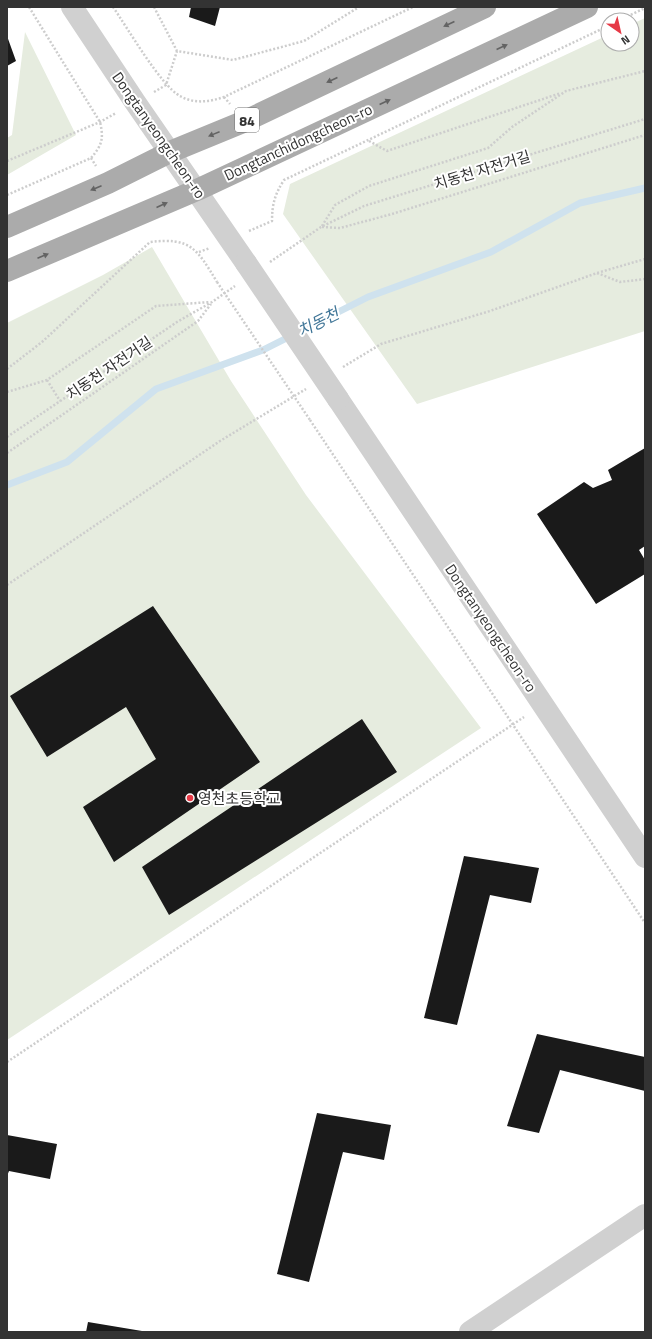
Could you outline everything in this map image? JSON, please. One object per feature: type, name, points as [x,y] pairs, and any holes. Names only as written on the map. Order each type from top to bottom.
[{"type":"main road","name":"84","points":[[7,227],[108,183],[170,152],[242,122],[485,7]]},
{"type":"main road","name":"Dongtanchidongcheon-ro","points":[[7,271],[198,190],[587,7]]},
{"type":"street","name":"Dongtanyeongcheon-ro","points":[[72,7],[170,152],[198,190],[645,857]]},
{"type":"street","points":[[470,1332],[645,1215]]},
{"type":"path","points":[[7,195],[91,158],[100,147],[103,134],[100,122],[29,7]]},
{"type":"path","points":[[114,7],[166,85],[179,96],[195,101],[209,102],[224,97],[413,7]]},
{"type":"path","points":[[154,7],[177,51],[166,85]]},
{"type":"path","points":[[177,51],[233,60],[304,41],[359,7]]},
{"type":"path","points":[[272,221],[272,206],[275,192],[284,180],[600,30]]},
{"type":"path","points":[[368,140],[387,151],[566,91],[645,71]]},
{"type":"path","points":[[566,91],[512,127],[488,148],[369,186],[335,205],[322,227],[340,228],[392,214],[645,136]]},
{"type":"path","name":"치동천 자전거길","points":[[322,227],[364,206],[645,119]]},
{"type":"path","points":[[7,161],[100,122]]},
{"type":"path","points":[[7,368],[42,342],[150,242],[166,240],[181,242],[199,252],[217,282],[645,923]]},
{"type":"path","points":[[597,273],[620,282],[645,279]]},
{"type":"path","points":[[7,392],[47,380],[156,306],[212,302]]},
{"type":"path","points":[[7,453],[198,321],[212,302]]},
{"type":"path","name":"치동천 자전거길","points":[[7,437],[177,322],[212,302]]},
{"type":"path","points":[[47,380],[60,401]]},
{"type":"path","points":[[7,1062],[543,704]]},
{"type":"shaded area","points":[[645,18],[645,331],[417,404],[283,214],[290,184],[600,39],[600,52],[640,52],[640,20]]},
{"type":"shaded area","points":[[25,32],[76,135],[7,175],[7,138],[12,135]]},
{"type":"shaded area","name":"영천초등학교","points":[[152,247],[231,381],[306,495],[481,728],[7,1040],[7,323],[103,275]]},
{"type":"building","points":[[191,7],[220,7],[215,26],[189,17]]},
{"type":"building","points":[[7,36],[16,61],[7,66]]},
{"type":"building","points":[[645,448],[645,546],[639,550],[645,560],[645,574],[596,604],[537,514],[584,482],[593,488],[612,480],[608,470]]},
{"type":"building","points":[[153,606],[260,762],[114,862],[83,807],[156,759],[126,707],[47,757],[10,696]]},
{"type":"building","points":[[362,719],[397,772],[169,915],[142,867]]},
{"type":"building","points":[[464,856],[539,868],[531,903],[490,895],[457,1025],[424,1018]]},
{"type":"building","points":[[537,1034],[645,1057],[645,1091],[560,1070],[539,1133],[507,1126]]},
{"type":"building","points":[[317,1113],[391,1125],[384,1160],[343,1152],[309,1282],[277,1274]]},
{"type":"building","points":[[7,1135],[57,1144],[50,1179],[9,1171],[7,1176]]},
{"type":"building","points":[[88,1322],[142,1331],[142,1332],[86,1332]]},
{"type":"waterway","name":"치동천","points":[[7,485],[67,462],[156,389],[263,350],[368,297],[491,252],[580,203],[645,188]]},
{"type":"place","name":"영천초등학교","points":[[190,798]]}]
